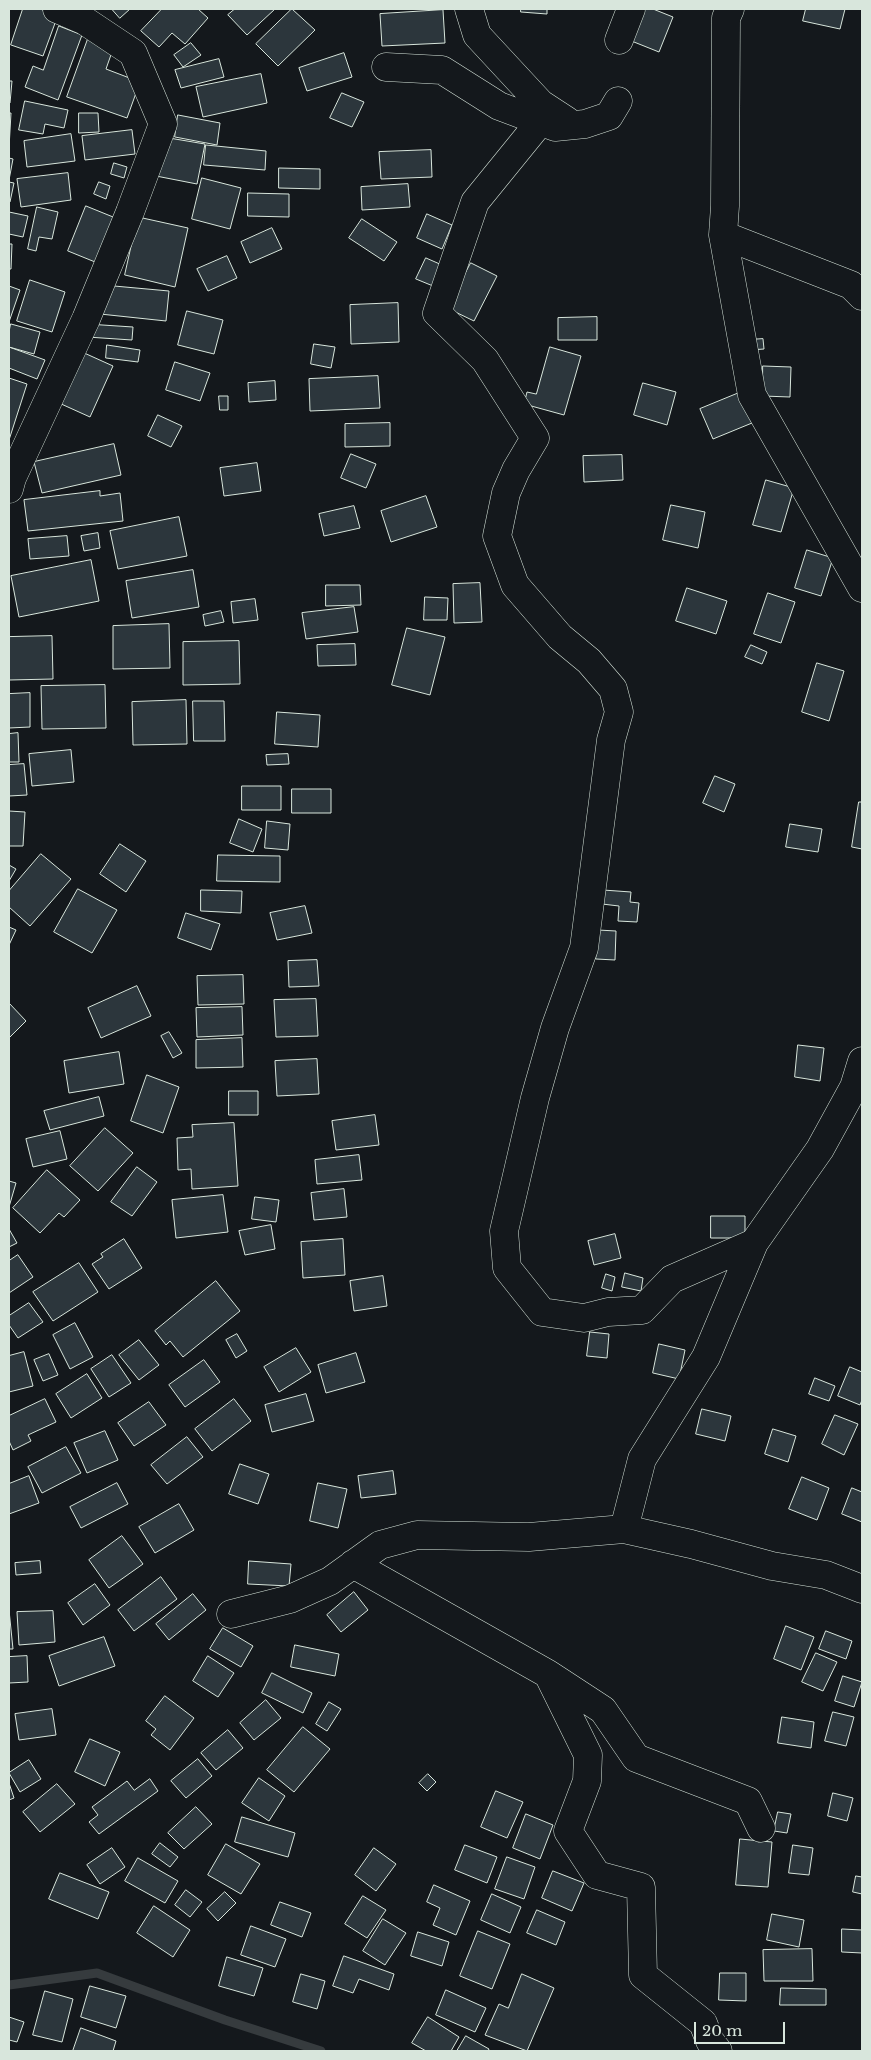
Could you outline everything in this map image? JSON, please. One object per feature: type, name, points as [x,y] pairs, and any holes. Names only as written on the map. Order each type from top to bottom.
[{"type":"street","points":[[10,482],[86,319],[130,212],[163,124],[133,53],[85,21],[57,9]]},
{"type":"street","points":[[469,9],[477,35],[500,61],[526,86],[541,104],[575,125]]},
{"type":"street","points":[[620,40],[631,9]]},
{"type":"street","points":[[730,9],[726,18],[725,206],[723,235],[752,395],[862,588]]},
{"type":"street","points":[[386,67],[442,70],[499,106],[555,127],[585,124],[609,116],[618,101]]},
{"type":"street","points":[[540,122],[475,202],[437,313],[485,360],[535,438],[516,470],[506,493],[498,536],[515,584],[560,637],[589,661],[613,689],[619,712],[611,740],[584,948],[555,1028],[535,1098],[504,1231],[507,1268],[542,1312],[584,1318],[608,1312],[642,1310],[672,1279],[754,1243]]},
{"type":"street","points":[[723,235],[851,285],[862,296]]},
{"type":"street","points":[[624,1529],[642,1459],[706,1357],[754,1243],[820,1149],[854,1087],[862,1061]]},
{"type":"street","points":[[230,1614],[290,1599],[330,1581],[380,1545],[417,1535],[529,1537],[624,1529],[691,1544],[772,1566],[826,1576],[862,1589]]},
{"type":"street","points":[[354,1564],[548,1674],[603,1710],[636,1758],[748,1801],[761,1828]]},
{"type":"street","points":[[548,1674],[588,1755],[587,1781],[568,1831],[596,1875],[641,1887],[642,1975],[702,2023],[707,2048]]},
{"type":"building","points":[[23,9],[40,9],[58,15],[43,56],[11,45]]},
{"type":"building","points":[[112,9],[130,9],[120,18]]},
{"type":"building","points":[[162,9],[198,9],[208,18],[185,44],[172,33],[159,47],[141,31]]},
{"type":"building","points":[[235,9],[275,9],[247,35],[228,15]]},
{"type":"building","points":[[292,9],[315,30],[278,66],[256,44]]},
{"type":"building","points":[[521,9],[547,9],[547,14],[521,12]]},
{"type":"building","points":[[642,9],[653,9],[673,17],[659,52],[629,40]]},
{"type":"building","points":[[806,9],[845,9],[840,29],[803,21]]},
{"type":"building","points":[[443,10],[445,43],[382,46],[380,14]]},
{"type":"building","points":[[59,26],[82,35],[58,100],[25,87],[33,66],[43,70]]},
{"type":"building","points":[[88,39],[113,49],[106,69],[140,82],[127,118],[67,97]]},
{"type":"building","points":[[191,43],[201,55],[183,67],[174,55]]},
{"type":"building","points":[[344,53],[352,77],[307,91],[299,68]]},
{"type":"building","points":[[219,59],[224,77],[181,88],[175,70]]},
{"type":"building","points":[[261,74],[267,103],[203,117],[196,87]]},
{"type":"building","points":[[9,81],[12,81],[10,103],[9,103]]},
{"type":"building","points":[[342,93],[364,102],[352,127],[330,118]]},
{"type":"building","points":[[25,101],[68,110],[64,128],[45,124],[43,134],[19,130]]},
{"type":"building","points":[[9,113],[11,113],[9,148]]},
{"type":"building","points":[[79,113],[98,113],[99,132],[79,133]]},
{"type":"building","points":[[178,115],[220,123],[217,145],[175,137]]},
{"type":"building","points":[[132,130],[135,154],[85,160],[82,136]]},
{"type":"building","points":[[71,134],[75,161],[27,167],[24,141]]},
{"type":"building","points":[[163,137],[205,144],[197,184],[156,176]]},
{"type":"building","points":[[206,145],[266,151],[265,170],[204,165]]},
{"type":"building","points":[[431,150],[432,177],[381,179],[379,152]]},
{"type":"building","points":[[9,158],[13,159],[9,180]]},
{"type":"building","points":[[114,163],[127,167],[124,178],[111,174]]},
{"type":"building","points":[[279,168],[320,169],[320,189],[279,188]]},
{"type":"building","points":[[68,173],[71,200],[21,207],[17,179]]},
{"type":"building","points":[[202,178],[241,188],[230,229],[192,219]]},
{"type":"building","points":[[9,182],[14,183],[10,202],[9,202]]},
{"type":"building","points":[[99,182],[110,186],[106,199],[94,194]]},
{"type":"building","points":[[408,184],[410,207],[362,210],[361,187]]},
{"type":"building","points":[[248,193],[289,194],[289,217],[248,216]]},
{"type":"building","points":[[86,206],[118,219],[100,264],[68,251]]},
{"type":"building","points":[[37,207],[58,212],[52,239],[39,237],[36,251],[28,249]]},
{"type":"building","points":[[9,212],[28,216],[23,237],[9,234]]},
{"type":"building","points":[[427,214],[452,225],[442,249],[417,238]]},
{"type":"building","points":[[138,217],[188,228],[175,287],[125,275]]},
{"type":"building","points":[[362,219],[397,242],[384,261],[349,238]]},
{"type":"building","points":[[272,228],[282,249],[250,263],[241,242]]},
{"type":"building","points":[[9,244],[12,244],[11,269],[9,269]]},
{"type":"building","points":[[227,256],[237,278],[208,291],[197,269]]},
{"type":"building","points":[[426,258],[442,265],[433,286],[416,279]]},
{"type":"building","points":[[471,263],[497,276],[474,321],[447,308]]},
{"type":"building","points":[[30,280],[65,292],[52,332],[17,321]]},
{"type":"building","points":[[103,285],[169,291],[166,321],[100,314]]},
{"type":"building","points":[[9,286],[20,290],[9,322]]},
{"type":"building","points":[[398,303],[399,342],[351,344],[350,305]]},
{"type":"building","points":[[187,311],[223,320],[214,354],[178,345]]},
{"type":"building","points":[[597,317],[597,340],[558,340],[558,318]]},
{"type":"building","points":[[11,324],[40,332],[34,354],[9,347]]},
{"type":"building","points":[[87,324],[133,327],[132,340],[87,337]]},
{"type":"building","points":[[763,339],[764,349],[750,350],[749,340]]},
{"type":"building","points":[[314,344],[335,347],[331,368],[311,364]]},
{"type":"building","points":[[107,345],[140,350],[138,362],[106,358]]},
{"type":"building","points":[[9,347],[45,360],[37,379],[9,368]]},
{"type":"building","points":[[550,347],[581,356],[564,415],[524,404],[527,392],[536,394]]},
{"type":"building","points":[[82,352],[113,366],[90,417],[59,403]]},
{"type":"building","points":[[175,362],[210,373],[200,401],[166,390]]},
{"type":"building","points":[[763,366],[791,367],[790,397],[763,396]]},
{"type":"building","points":[[378,376],[380,408],[310,411],[309,379]]},
{"type":"building","points":[[9,378],[27,384],[9,440]]},
{"type":"building","points":[[275,381],[276,400],[249,402],[248,383]]},
{"type":"building","points":[[643,383],[676,392],[667,425],[634,415]]},
{"type":"building","points":[[739,393],[752,423],[713,439],[700,409]]},
{"type":"building","points":[[219,396],[228,396],[228,410],[220,410]]},
{"type":"building","points":[[158,415],[182,426],[171,447],[148,436]]},
{"type":"building","points":[[390,423],[390,446],[345,447],[345,424]]},
{"type":"building","points":[[114,444],[121,475],[42,493],[34,462]]},
{"type":"building","points":[[351,454],[376,464],[366,488],[341,478]]},
{"type":"building","points":[[622,455],[623,480],[584,482],[583,456]]},
{"type":"building","points":[[257,463],[261,491],[224,496],[220,468]]},
{"type":"building","points":[[766,480],[794,488],[781,532],[753,525]]},
{"type":"building","points":[[100,491],[100,496],[120,493],[123,521],[28,531],[24,500]]},
{"type":"building","points":[[426,496],[437,527],[391,542],[381,511]]},
{"type":"building","points":[[671,505],[705,512],[698,548],[663,540]]},
{"type":"building","points":[[354,506],[360,528],[324,536],[319,514]]},
{"type":"building","points":[[179,517],[187,556],[118,569],[110,531]]},
{"type":"building","points":[[98,533],[100,548],[84,551],[81,536]]},
{"type":"building","points":[[67,536],[69,556],[30,559],[28,539]]},
{"type":"building","points":[[807,550],[833,558],[821,596],[795,588]]},
{"type":"building","points":[[91,560],[99,601],[19,617],[11,576]]},
{"type":"building","points":[[193,570],[199,607],[132,618],[126,581]]},
{"type":"building","points":[[480,583],[482,622],[454,623],[453,584]]},
{"type":"building","points":[[326,585],[360,585],[361,605],[326,606]]},
{"type":"building","points":[[687,588],[727,601],[716,634],[676,621]]},
{"type":"building","points":[[768,593],[795,602],[781,643],[754,634]]},
{"type":"building","points":[[425,597],[448,598],[447,620],[424,620]]},
{"type":"building","points":[[255,599],[258,620],[233,623],[231,602]]},
{"type":"building","points":[[354,607],[358,632],[306,639],[302,613]]},
{"type":"building","points":[[221,611],[224,622],[205,626],[203,615]]},
{"type":"building","points":[[169,624],[170,668],[113,669],[113,626]]},
{"type":"building","points":[[407,628],[445,637],[430,695],[392,685]]},
{"type":"building","points":[[52,636],[53,679],[9,680],[9,637]]},
{"type":"building","points":[[239,641],[240,684],[183,685],[183,642]]},
{"type":"building","points":[[355,644],[356,665],[318,666],[317,645]]},
{"type":"building","points":[[751,645],[767,652],[762,664],[745,657]]},
{"type":"building","points":[[817,663],[844,671],[829,721],[802,712]]},
{"type":"building","points":[[105,685],[106,728],[42,729],[41,686]]},
{"type":"building","points":[[30,693],[30,727],[9,728],[9,694]]},
{"type":"building","points":[[186,700],[187,744],[133,745],[132,702]]},
{"type":"building","points":[[193,701],[224,701],[225,741],[194,741]]},
{"type":"building","points":[[277,712],[320,715],[318,747],[275,744]]},
{"type":"building","points":[[18,733],[19,762],[9,762],[9,734]]},
{"type":"building","points":[[71,750],[74,782],[32,786],[29,754]]},
{"type":"building","points":[[288,754],[289,764],[267,765],[266,755]]},
{"type":"building","points":[[24,764],[27,795],[9,796],[9,765]]},
{"type":"building","points":[[715,776],[735,784],[724,812],[703,803]]},
{"type":"building","points":[[242,786],[281,786],[281,810],[242,810]]},
{"type":"building","points":[[292,789],[331,789],[331,813],[292,813]]},
{"type":"building","points":[[859,802],[862,802],[862,849],[852,847]]},
{"type":"building","points":[[9,811],[25,812],[23,846],[9,846]]},
{"type":"building","points":[[239,819],[262,829],[253,852],[230,843]]},
{"type":"building","points":[[267,821],[290,824],[288,850],[265,848]]},
{"type":"building","points":[[790,824],[822,829],[818,852],[786,847]]},
{"type":"building","points":[[120,844],[146,861],[126,892],[100,874]]},
{"type":"building","points":[[41,854],[71,879],[30,926],[9,907],[9,891]]},
{"type":"building","points":[[218,855],[280,856],[280,882],[217,881]]},
{"type":"building","points":[[9,865],[16,869],[9,881]]},
{"type":"building","points":[[78,889],[117,910],[92,953],[54,932]]},
{"type":"building","points":[[201,890],[242,891],[241,913],[201,911]]},
{"type":"building","points":[[603,890],[631,892],[630,902],[639,903],[637,922],[618,921],[619,906],[602,904]]},
{"type":"building","points":[[305,906],[312,933],[277,940],[270,913]]},
{"type":"building","points":[[186,913],[220,924],[211,950],[178,938]]},
{"type":"building","points":[[9,927],[16,930],[9,945]]},
{"type":"building","points":[[598,930],[616,931],[615,960],[596,959]]},
{"type":"building","points":[[317,960],[319,986],[289,987],[288,961]]},
{"type":"building","points":[[243,975],[244,1004],[198,1005],[197,976]]},
{"type":"building","points":[[137,986],[151,1016],[101,1038],[88,1008]]},
{"type":"building","points":[[316,999],[318,1036],[276,1037],[274,1000]]},
{"type":"building","points":[[9,1003],[26,1021],[9,1038]]},
{"type":"building","points":[[242,1007],[243,1035],[197,1037],[196,1008]]},
{"type":"building","points":[[169,1032],[182,1053],[173,1058],[161,1036]]},
{"type":"building","points":[[242,1038],[243,1067],[196,1068],[196,1040]]},
{"type":"building","points":[[798,1045],[824,1048],[820,1081],[795,1077]]},
{"type":"building","points":[[119,1052],[124,1084],[69,1093],[64,1061]]},
{"type":"building","points":[[317,1059],[319,1094],[277,1096],[275,1061]]},
{"type":"building","points":[[147,1075],[179,1087],[163,1133],[131,1121]]},
{"type":"building","points":[[229,1091],[258,1091],[258,1115],[229,1115]]},
{"type":"building","points":[[99,1097],[104,1116],[50,1130],[44,1111]]},
{"type":"building","points":[[375,1115],[379,1145],[336,1150],[332,1121]]},
{"type":"building","points":[[234,1123],[238,1186],[192,1189],[191,1169],[178,1170],[177,1138],[193,1137],[192,1125]]},
{"type":"building","points":[[105,1128],[133,1153],[98,1191],[70,1166]]},
{"type":"building","points":[[60,1131],[67,1159],[33,1167],[26,1139]]},
{"type":"building","points":[[359,1155],[362,1180],[317,1184],[315,1160]]},
{"type":"building","points":[[137,1167],[157,1182],[132,1216],[111,1202]]},
{"type":"building","points":[[47,1170],[80,1200],[64,1217],[59,1213],[40,1233],[13,1208]]},
{"type":"building","points":[[9,1181],[16,1183],[9,1207]]},
{"type":"building","points":[[344,1189],[347,1217],[314,1220],[311,1193]]},
{"type":"building","points":[[223,1195],[228,1232],[176,1238],[172,1200]]},
{"type":"building","points":[[255,1197],[279,1200],[276,1222],[252,1219]]},
{"type":"building","points":[[711,1216],[745,1216],[745,1238],[711,1238]]},
{"type":"building","points":[[271,1225],[275,1249],[245,1255],[239,1231]]},
{"type":"building","points":[[9,1229],[17,1243],[9,1247]]},
{"type":"building","points":[[615,1234],[621,1258],[594,1265],[588,1241]]},
{"type":"building","points":[[124,1239],[142,1268],[109,1289],[92,1264],[103,1257],[101,1254]]},
{"type":"building","points":[[343,1239],[345,1275],[303,1278],[301,1242]]},
{"type":"building","points":[[18,1255],[33,1277],[9,1293],[9,1261]]},
{"type":"building","points":[[79,1263],[98,1292],[53,1321],[33,1292]]},
{"type":"building","points":[[625,1273],[643,1278],[641,1291],[622,1287]]},
{"type":"building","points":[[606,1274],[615,1277],[612,1291],[602,1288]]},
{"type":"building","points":[[383,1276],[387,1306],[354,1311],[350,1281]]},
{"type":"building","points":[[216,1281],[240,1311],[183,1357],[170,1341],[166,1345],[155,1331]]},
{"type":"building","points":[[29,1303],[43,1322],[18,1338],[9,1325],[9,1316]]},
{"type":"building","points":[[75,1323],[93,1357],[70,1369],[53,1335]]},
{"type":"building","points":[[590,1332],[609,1334],[607,1358],[587,1356]]},
{"type":"building","points":[[237,1334],[247,1351],[236,1358],[226,1340]]},
{"type":"building","points":[[139,1340],[159,1365],[139,1380],[119,1355]]},
{"type":"building","points":[[659,1344],[685,1350],[679,1379],[653,1373]]},
{"type":"building","points":[[296,1348],[311,1372],[279,1392],[264,1367]]},
{"type":"building","points":[[24,1352],[33,1386],[9,1392],[9,1356]]},
{"type":"building","points":[[356,1353],[365,1382],[326,1393],[318,1365]]},
{"type":"building","points":[[49,1354],[58,1375],[43,1381],[34,1360]]},
{"type":"building","points":[[112,1355],[131,1383],[109,1397],[91,1369]]},
{"type":"building","points":[[204,1360],[220,1382],[185,1407],[169,1385]]},
{"type":"building","points":[[850,1367],[862,1372],[862,1400],[860,1405],[838,1396]]},
{"type":"building","points":[[87,1374],[102,1398],[71,1418],[56,1394]]},
{"type":"building","points":[[815,1378],[835,1386],[829,1401],[809,1394]]},
{"type":"building","points":[[306,1394],[314,1421],[272,1432],[265,1405]]},
{"type":"building","points":[[45,1399],[56,1422],[28,1435],[31,1441],[13,1450],[9,1441],[9,1416]]},
{"type":"building","points":[[234,1399],[251,1421],[212,1451],[195,1429]]},
{"type":"building","points":[[149,1402],[166,1425],[134,1446],[118,1423]]},
{"type":"building","points":[[702,1409],[731,1416],[725,1441],[696,1434]]},
{"type":"building","points":[[835,1415],[858,1424],[844,1455],[822,1444]]},
{"type":"building","points":[[773,1429],[796,1436],[788,1462],[765,1454]]},
{"type":"building","points":[[105,1431],[118,1460],[87,1473],[74,1443]]},
{"type":"building","points":[[187,1437],[203,1457],[167,1484],[151,1465]]},
{"type":"building","points":[[66,1447],[81,1473],[42,1493],[28,1467]]},
{"type":"building","points":[[240,1464],[269,1474],[258,1504],[229,1494]]},
{"type":"building","points":[[393,1471],[396,1494],[361,1498],[358,1476]]},
{"type":"building","points":[[29,1476],[39,1503],[9,1514],[9,1484]]},
{"type":"building","points":[[802,1477],[829,1488],[817,1520],[789,1509]]},
{"type":"building","points":[[117,1483],[128,1504],[81,1528],[70,1507]]},
{"type":"building","points":[[318,1483],[347,1489],[338,1528],[310,1521]]},
{"type":"building","points":[[852,1488],[862,1492],[862,1522],[842,1514]]},
{"type":"building","points":[[179,1504],[194,1530],[155,1553],[139,1527]]},
{"type":"building","points":[[122,1536],[143,1564],[109,1588],[89,1560]]},
{"type":"building","points":[[40,1561],[41,1573],[16,1575],[15,1563]]},
{"type":"building","points":[[249,1561],[291,1564],[289,1586],[248,1584]]},
{"type":"building","points":[[161,1577],[177,1599],[134,1631],[118,1610]]},
{"type":"building","points":[[95,1584],[110,1605],[83,1625],[68,1603]]},
{"type":"building","points":[[354,1592],[368,1610],[341,1632],[327,1615]]},
{"type":"building","points":[[193,1594],[206,1610],[169,1640],[156,1624]]},
{"type":"building","points":[[9,1610],[13,1649],[9,1649]]},
{"type":"building","points":[[53,1611],[55,1642],[19,1645],[17,1612]]},
{"type":"building","points":[[786,1626],[814,1637],[801,1670],[774,1659]]},
{"type":"building","points":[[223,1628],[253,1646],[241,1667],[210,1649]]},
{"type":"building","points":[[826,1631],[852,1641],[846,1659],[819,1649]]},
{"type":"building","points":[[104,1637],[115,1666],[59,1686],[49,1656]]},
{"type":"building","points":[[295,1645],[339,1654],[335,1676],[291,1667]]},
{"type":"building","points":[[816,1653],[837,1662],[823,1691],[802,1682]]},
{"type":"building","points":[[27,1656],[28,1682],[9,1683],[9,1657]]},
{"type":"building","points":[[208,1656],[234,1673],[218,1697],[193,1681]]},
{"type":"building","points":[[272,1673],[312,1693],[303,1713],[262,1693]]},
{"type":"building","points":[[843,1676],[862,1682],[854,1707],[835,1701]]},
{"type":"building","points":[[165,1696],[194,1718],[170,1750],[151,1735],[156,1729],[146,1721]]},
{"type":"building","points":[[266,1700],[281,1718],[254,1740],[240,1723]]},
{"type":"building","points":[[329,1702],[341,1709],[327,1731],[316,1724]]},
{"type":"building","points":[[52,1709],[56,1735],[19,1740],[15,1714]]},
{"type":"building","points":[[833,1712],[854,1717],[846,1746],[825,1741]]},
{"type":"building","points":[[782,1717],[814,1722],[811,1748],[778,1743]]},
{"type":"building","points":[[303,1727],[330,1749],[294,1792],[267,1770]]},
{"type":"building","points":[[228,1730],[243,1748],[216,1770],[201,1753]]},
{"type":"building","points":[[90,1739],[120,1752],[105,1786],[75,1772]]},
{"type":"building","points":[[198,1759],[212,1776],[186,1798],[171,1781]]},
{"type":"building","points":[[29,1760],[41,1779],[20,1792],[9,1773]]},
{"type":"building","points":[[428,1774],[436,1782],[427,1791],[419,1783]]},
{"type":"building","points":[[259,1778],[285,1796],[269,1821],[242,1803]]},
{"type":"building","points":[[150,1779],[158,1791],[99,1834],[89,1822],[98,1815],[92,1807],[127,1781],[134,1790]]},
{"type":"building","points":[[9,1783],[14,1798],[9,1800]]},
{"type":"building","points":[[57,1784],[75,1804],[40,1832],[23,1812]]},
{"type":"building","points":[[496,1791],[523,1802],[507,1838],[481,1827]]},
{"type":"building","points":[[833,1793],[853,1798],[847,1821],[828,1816]]},
{"type":"building","points":[[196,1807],[212,1824],[184,1849],[168,1833]]},
{"type":"building","points":[[778,1812],[791,1814],[787,1833],[774,1831]]},
{"type":"building","points":[[526,1814],[553,1825],[540,1859],[513,1848]]},
{"type":"building","points":[[242,1817],[295,1833],[288,1857],[235,1842]]},
{"type":"building","points":[[740,1839],[772,1842],[768,1887],[736,1885]]},
{"type":"building","points":[[160,1843],[178,1857],[170,1867],[152,1854]]},
{"type":"building","points":[[226,1844],[260,1864],[241,1894],[208,1875]]},
{"type":"building","points":[[465,1845],[497,1857],[487,1883],[455,1870]]},
{"type":"building","points":[[793,1845],[813,1848],[809,1875],[789,1873]]},
{"type":"building","points":[[112,1848],[125,1867],[100,1884],[87,1865]]},
{"type":"building","points":[[374,1848],[396,1864],[376,1891],[355,1875]]},
{"type":"building","points":[[507,1857],[535,1867],[524,1899],[495,1889]]},
{"type":"building","points":[[138,1858],[178,1881],[165,1903],[125,1881]]},
{"type":"building","points":[[553,1871],[584,1883],[572,1911],[542,1898]]},
{"type":"building","points":[[60,1873],[109,1892],[98,1919],[49,1899]]},
{"type":"building","points":[[856,1876],[862,1877],[862,1894],[853,1892]]},
{"type":"building","points":[[434,1885],[470,1901],[456,1935],[433,1925],[440,1908],[427,1902]]},
{"type":"building","points":[[186,1890],[202,1902],[190,1917],[175,1905]]},
{"type":"building","points":[[225,1892],[236,1903],[218,1921],[207,1909]]},
{"type":"building","points":[[492,1894],[521,1907],[510,1933],[481,1920]]},
{"type":"building","points":[[363,1896],[386,1910],[367,1938],[345,1924]]},
{"type":"building","points":[[280,1902],[311,1913],[302,1937],[271,1925]]},
{"type":"building","points":[[154,1906],[190,1930],[173,1957],[137,1933]]},
{"type":"building","points":[[537,1910],[565,1922],[556,1945],[527,1933]]},
{"type":"building","points":[[772,1914],[804,1920],[799,1947],[767,1940]]},
{"type":"building","points":[[383,1919],[406,1933],[385,1965],[363,1951]]},
{"type":"building","points":[[251,1926],[286,1939],[275,1967],[241,1955]]},
{"type":"building","points":[[842,1929],[862,1930],[862,1953],[842,1952]]},
{"type":"building","points":[[478,1931],[510,1944],[492,1989],[460,1976]]},
{"type":"building","points":[[418,1932],[449,1942],[442,1966],[411,1956]]},
{"type":"building","points":[[812,1949],[813,1981],[764,1981],[763,1950]]},
{"type":"building","points":[[344,1956],[394,1974],[389,1990],[359,1979],[353,1993],[333,1986]]},
{"type":"building","points":[[227,1957],[263,1968],[254,1996],[219,1986]]},
{"type":"building","points":[[720,1973],[746,1973],[746,2001],[719,2000]]},
{"type":"building","points":[[301,1974],[325,1981],[317,2009],[293,2002]]},
{"type":"building","points":[[522,1974],[554,1988],[527,2051],[485,2035],[499,2004],[508,2008]]},
{"type":"building","points":[[90,1986],[126,1996],[116,2028],[81,2017]]},
{"type":"building","points":[[781,1988],[826,1989],[826,2005],[780,2005]]},
{"type":"building","points":[[446,1990],[486,2008],[475,2032],[436,2015]]},
{"type":"building","points":[[45,1991],[73,1999],[62,2042],[33,2035]]},
{"type":"building","points":[[9,2017],[24,2022],[17,2042],[9,2040]]},
{"type":"building","points":[[428,2017],[459,2037],[451,2051],[426,2051],[412,2043]]},
{"type":"building","points":[[81,2028],[116,2041],[113,2051],[73,2051]]},
{"type":"building","points":[[466,2036],[489,2049],[488,2051],[457,2051]]},
{"type":"waterway","points":[[9,1985],[97,1973],[225,2020],[321,2051]]}]
